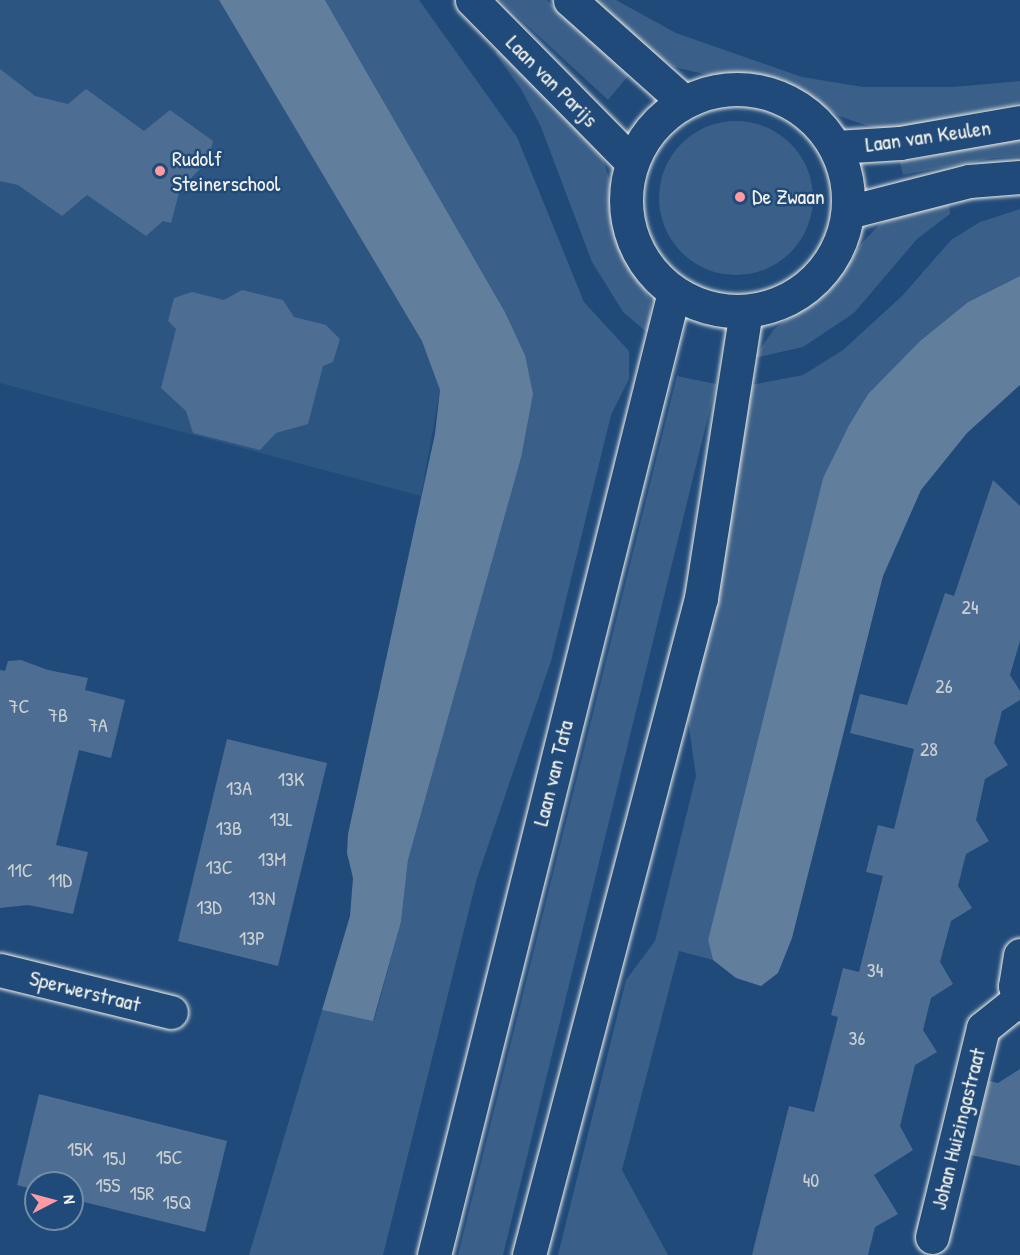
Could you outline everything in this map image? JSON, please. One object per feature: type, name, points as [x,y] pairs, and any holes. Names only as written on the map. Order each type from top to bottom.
[{"type":"street","name":"Laan van Parijs","points":[[472,0],[632,162]]},
{"type":"street","points":[[570,0],[683,101]]},
{"type":"street","points":[[749,88],[784,98],[814,118],[836,147],[847,179],[848,212],[836,251],[816,279],[788,298],[746,312],[697,304],[674,292],[653,273],[637,248],[628,220],[626,191],[632,162],[651,128],[683,101],[713,90],[749,88]]},
{"type":"street","name":"Laan van Keulen","points":[[836,147],[900,143],[1020,122]]},
{"type":"street","points":[[848,212],[969,181],[1020,177]]},
{"type":"street","name":"Laan van Tata","points":[[434,1255],[674,292]]},
{"type":"street","points":[[529,1255],[701,598],[746,312]]},
{"type":"street","name":"Johan Huizingastraat","points":[[932,1237],[983,1028],[1019,1002],[1015,986],[1020,956]]},
{"type":"street","name":"Sperwerstraat","points":[[0,970],[171,1012]]},
{"type":"shaded area","name":"Rudolf Steinerschool","points":[[0,0],[219,0],[423,341],[440,390],[421,496],[0,383]]},
{"type":"shaded area","points":[[219,0],[325,0],[505,312],[525,355],[533,394],[521,458],[408,860],[401,922],[373,1021],[322,1010],[350,916],[353,878],[347,853],[348,834],[435,434],[440,390],[422,341]]},
{"type":"shaded area","points":[[325,0],[419,0],[517,137],[584,302],[629,351],[629,379],[611,415],[551,661],[477,878],[383,1255],[249,1255],[322,1010],[374,1020],[401,922],[408,860],[521,458],[525,355],[505,312]]},
{"type":"shaded area","points":[[500,0],[547,0],[629,75],[608,100]]},
{"type":"shaded area","points":[[591,0],[616,0],[676,33],[802,77],[863,87],[952,87],[1020,81],[1020,103],[892,129],[868,126],[839,116],[783,80],[760,75],[713,76],[674,67],[648,50]]},
{"type":"shaded area","points":[[503,47],[599,145],[615,199],[622,248],[651,301],[649,334],[623,312],[592,262],[541,127],[521,89],[495,53]]},
{"type":"shaded area","points":[[736,121],[751,122],[765,127],[779,134],[790,144],[800,155],[807,169],[812,183],[812,213],[807,227],[800,241],[790,252],[779,262],[765,269],[751,274],[736,275],[721,274],[707,269],[693,262],[682,252],[672,241],[665,227],[660,213],[659,198],[660,183],[665,169],[672,155],[682,144],[693,134],[707,127],[721,122]]},
{"type":"shaded area","points":[[1020,138],[1020,157],[993,158],[903,175],[900,162]]},
{"type":"shaded area","points":[[949,204],[950,214],[917,239],[854,313],[803,347],[754,358],[774,329],[830,290],[862,243],[880,224],[892,216]]},
{"type":"shaded area","points":[[1020,209],[1020,276],[968,302],[920,341],[868,394],[849,425],[823,478],[708,940],[713,960],[679,951],[622,1170],[668,1255],[558,1255],[626,980],[655,941],[696,776],[688,720],[718,586],[745,386],[803,375],[843,350],[903,295],[951,240],[980,222]]},
{"type":"shaded area","points":[[1020,276],[1020,385],[967,433],[921,490],[883,576],[792,938],[778,973],[761,986],[736,978],[713,960],[708,940],[823,478],[849,425],[868,394],[920,341],[968,302]]},
{"type":"shaded area","points":[[677,376],[716,384],[503,1255],[458,1255]]},
{"type":"building","points":[[0,69],[35,96],[68,104],[86,89],[144,131],[170,110],[213,141],[208,161],[180,189],[171,223],[163,221],[146,236],[87,195],[62,216],[18,185],[0,181]]},
{"type":"building","points":[[242,290],[283,300],[294,317],[326,325],[340,339],[333,362],[323,366],[308,424],[276,433],[260,450],[193,433],[186,411],[161,388],[176,329],[168,321],[174,298],[192,292],[224,300]]},
{"type":"building","points":[[993,480],[1020,506],[1020,641],[1010,675],[1020,691],[1020,700],[1002,711],[994,743],[1008,765],[985,779],[976,820],[989,841],[966,854],[958,886],[972,908],[951,921],[940,962],[953,984],[931,998],[923,1030],[937,1052],[915,1065],[900,1126],[913,1150],[874,1175],[898,1214],[875,1227],[868,1255],[752,1255],[789,1106],[814,1112],[838,1017],[831,1015],[843,968],[859,972],[883,876],[866,872],[878,825],[894,829],[914,749],[850,733],[860,694],[907,705],[945,593],[954,596]]},
{"type":"building","points":[[21,660],[48,670],[88,678],[85,690],[125,700],[111,758],[79,750],[56,845],[88,852],[73,914],[28,905],[0,908],[0,670],[5,671],[8,661]]},
{"type":"building","points":[[227,739],[327,763],[278,966],[178,941]]},
{"type":"building","points":[[1020,1069],[1020,1166],[971,1155],[989,1081],[998,1083]]},
{"type":"building","points":[[39,1094],[227,1141],[205,1232],[84,1202],[84,1171],[24,1171],[24,1187],[17,1185]]},
{"type":"place","name":"Rudolf Steinerschool","points":[[160,171]]},
{"type":"place","name":"De Zwaan","points":[[740,197]]}]
